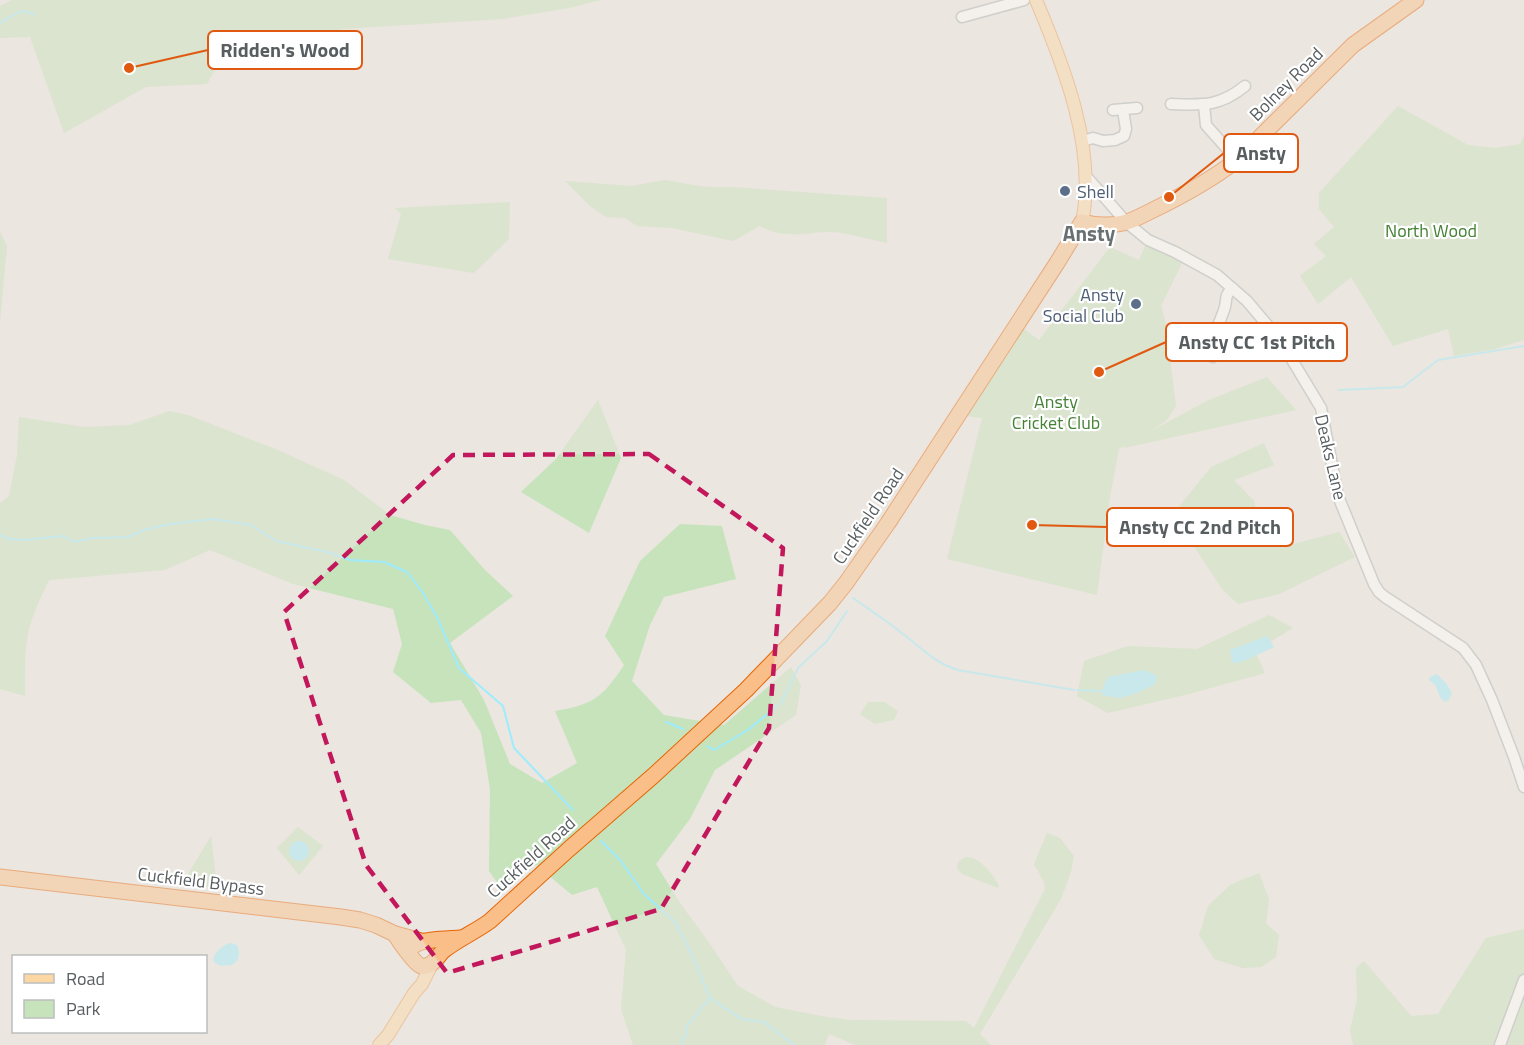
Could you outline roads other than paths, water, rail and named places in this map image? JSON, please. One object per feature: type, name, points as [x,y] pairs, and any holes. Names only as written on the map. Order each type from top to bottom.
[{"type":"highway","name":"Bolney Road","points":[[1082,222],[1103,226],[1126,222],[1178,198],[1223,171],[1237,160],[1353,45],[1416,0]]},
{"type":"highway","name":"Cuckfield Road","points":[[425,960],[490,921],[746,690],[830,603],[888,523],[1058,263],[1082,222]]},
{"type":"highway","name":"Cuckfield Bypass","points":[[0,877],[341,917],[360,920],[395,934],[425,941]]},
{"type":"highway","points":[[395,934],[425,960]]},
{"type":"highway","name":"Cuckfield Road","points":[[425,941],[461,938]]},
{"type":"highway","points":[[425,941],[436,947],[425,960],[412,948],[418,942],[425,941]]},
{"type":"main road","name":"Cuckfield Road","points":[[1036,0],[1056,47],[1082,141],[1086,193],[1082,222]]},
{"type":"main road","points":[[379,1045],[422,984],[425,960]]},
{"type":"street","points":[[962,17],[1024,0]]},
{"type":"street","points":[[1171,104],[1212,104],[1233,96],[1245,86]]},
{"type":"street","points":[[1204,105],[1206,125],[1237,160]]},
{"type":"street","points":[[1082,141],[1093,138],[1103,141],[1115,140],[1124,136],[1126,129],[1118,110],[1137,108]]},
{"type":"street","name":"Deaks Lane","points":[[1085,175],[1126,222],[1148,240],[1217,275],[1247,301],[1280,340],[1321,408],[1338,496],[1374,584],[1385,597],[1463,648],[1476,665],[1503,728],[1524,787]]},
{"type":"street","points":[[1213,357],[1202,341],[1212,338],[1226,307],[1226,294],[1232,288]]},
{"type":"street","points":[[1500,1045],[1524,980]]},
{"type":"water","points":[[1267,636],[1274,647],[1242,662],[1232,663],[1230,650]]},
{"type":"water","points":[[1143,670],[1156,675],[1157,680],[1154,685],[1120,698],[1102,695],[1108,677]]},
{"type":"water","points":[[1437,674],[1452,693],[1448,701],[1443,700],[1435,685],[1429,680]]},
{"type":"water","points":[[299,841],[306,844],[309,851],[306,858],[299,861],[292,858],[289,851],[292,844]]},
{"type":"water","points":[[230,943],[237,945],[238,959],[232,965],[218,965],[214,961],[215,955]]},
{"type":"waterway","points":[[0,23],[21,11],[35,14]]},
{"type":"waterway","points":[[1339,390],[1403,387],[1438,360],[1524,346]]},
{"type":"waterway","points":[[0,535],[8,539],[23,540],[64,536],[74,542],[92,538],[128,537],[144,530],[170,524],[213,519],[251,525],[276,541],[331,553],[350,560],[384,562],[407,572],[437,617],[459,668],[503,706],[514,748],[573,810]]},
{"type":"waterway","points":[[853,598],[929,655],[949,667],[1074,690],[1067,689]]},
{"type":"waterway","points":[[707,746],[714,750],[748,730],[781,703],[798,668],[827,641],[847,611]]},
{"type":"waterway","points":[[1077,690],[1102,691]]},
{"type":"waterway","points":[[666,722],[683,729]]},
{"type":"waterway","points":[[601,841],[620,860],[644,894],[676,923],[710,998],[742,1019],[764,1022],[794,1045]]},
{"type":"waterway","points":[[684,1045],[681,1041],[686,1035],[686,1027],[710,998]]},
{"type":"place","name":"Ridden's Wood","points":[[129,68]]},
{"type":"place","name":"Shell","points":[[1065,191]]},
{"type":"place","name":"Ansty","points":[[1169,197]]},
{"type":"place","name":"Ansty Social Club","points":[[1136,304]]},
{"type":"place","name":"Ansty CC 1st Pitch","points":[[1099,372]]},
{"type":"place","name":"Ansty CC 2nd Pitch","points":[[1032,525]]},
{"type":"district","name":"Ansty","points":[[1089,233]]},
{"type":"park label","name":"North Wood","points":[[1431,230]]},
{"type":"park label","name":"Ansty Cricket Club","points":[[1056,411]]}]
